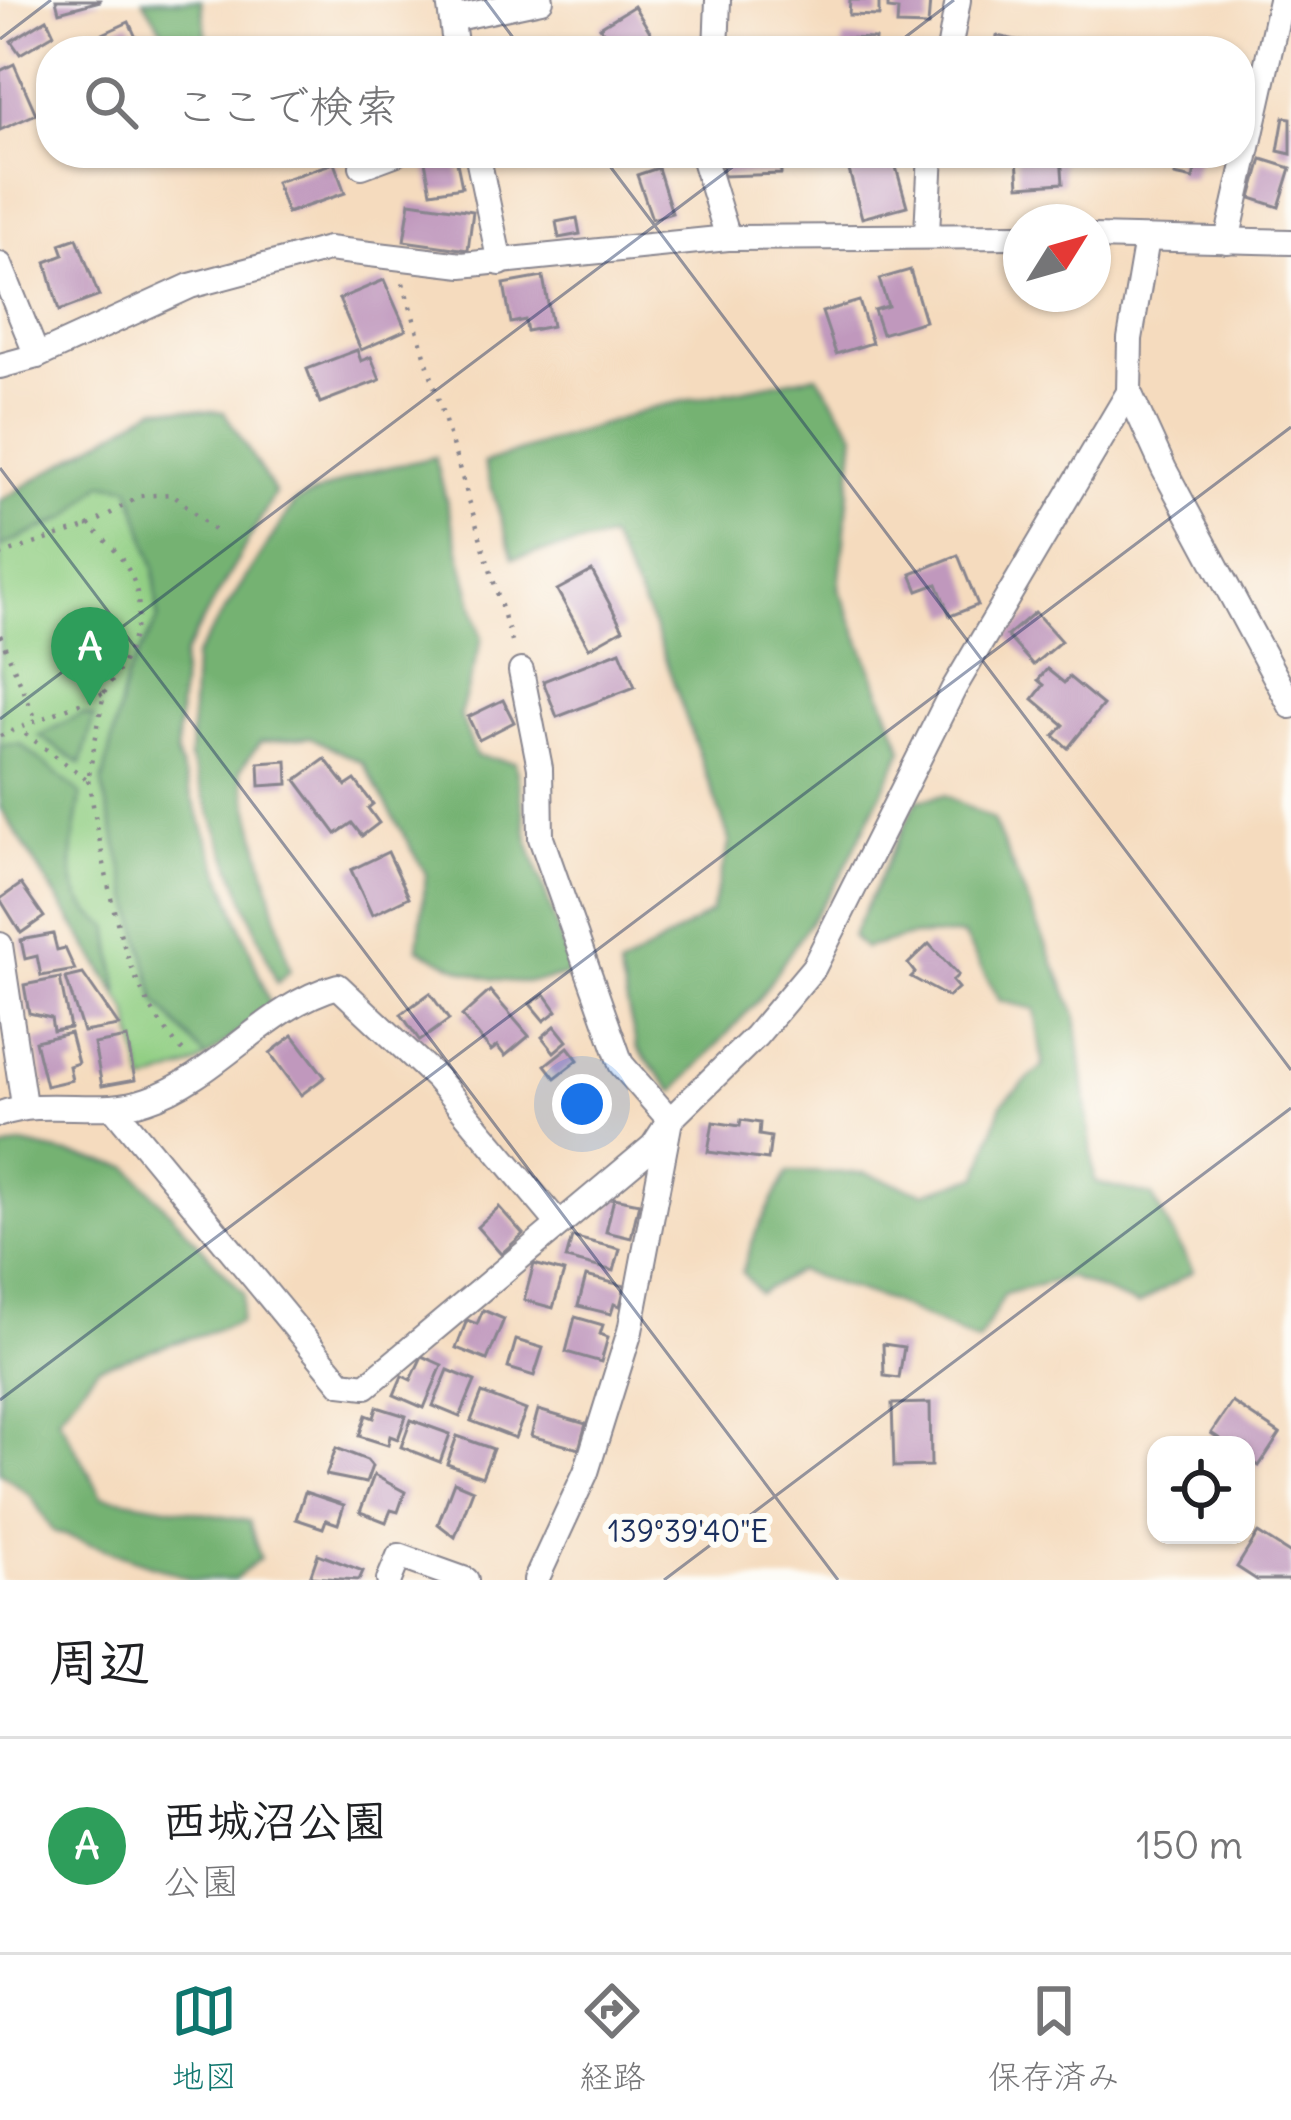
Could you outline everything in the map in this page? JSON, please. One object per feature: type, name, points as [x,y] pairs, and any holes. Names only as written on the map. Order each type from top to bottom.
[{"type":"street","points":[[451,10],[541,0]]},
{"type":"street","points":[[717,36],[718,0]]},
{"type":"street","points":[[952,36],[958,0]]},
{"type":"street","points":[[1255,116],[1281,0]]},
{"type":"street","points":[[480,168],[500,263]]},
{"type":"street","points":[[707,168],[728,238]]},
{"type":"street","points":[[927,233],[931,168]]},
{"type":"street","points":[[1227,241],[1243,168]]},
{"type":"street","points":[[0,366],[38,356],[190,286],[328,249],[395,260],[500,263],[728,238],[1003,235]]},
{"type":"street","points":[[1111,237],[1291,242]]},
{"type":"street","points":[[1148,238],[1130,339],[1130,392],[1163,469],[1291,706]]},
{"type":"street","points":[[0,265],[38,356]]},
{"type":"street","points":[[113,1108],[341,1383],[366,1386],[653,1146],[670,1120],[756,1036],[814,967],[954,688],[1130,392]]},
{"type":"street","points":[[520,671],[540,768],[541,838],[621,1064],[670,1120]]},
{"type":"street","points":[[0,945],[12,1110],[113,1108],[149,1100],[201,1070],[299,997],[338,986],[436,1078],[558,1223]]},
{"type":"street","points":[[536,1580],[586,1472],[630,1331],[670,1120]]},
{"type":"street","points":[[389,1580],[399,1556],[466,1580]]},
{"type":"path","points":[[395,260],[434,374],[520,671]]},
{"type":"path","points":[[0,555],[89,526],[140,496],[173,494],[216,532]]},
{"type":"path","points":[[89,526],[131,566],[140,608],[131,653],[104,693],[88,780],[129,965],[156,1023],[201,1070]]},
{"type":"path","points":[[0,635],[37,722]]},
{"type":"path","points":[[0,736],[104,693]]},
{"type":"path","points":[[20,730],[88,780]]},
{"type":"green space","points":[[143,0],[201,0],[206,36],[166,36]]},
{"type":"green space","points":[[817,375],[855,433],[839,588],[903,749],[842,874],[758,1000],[674,1092],[637,1048],[619,969],[711,912],[730,841],[653,625],[610,538],[513,558],[484,463],[659,406]]},
{"type":"green space","points":[[157,407],[224,412],[275,493],[183,656],[176,755],[271,1007],[198,1064],[144,1084],[129,1013],[0,807],[0,501]]},
{"type":"green space","points":[[157,407],[224,412],[275,493],[183,656],[176,755],[271,1007],[206,1058],[156,1001],[102,785],[126,678],[158,619],[154,566],[130,487],[103,483],[69,517],[0,547],[0,501]]},
{"type":"green space","points":[[435,457],[482,639],[460,715],[476,756],[515,762],[529,844],[572,973],[531,982],[492,979],[418,948],[426,874],[363,763],[310,737],[260,742],[240,770],[290,970],[277,983],[190,760],[194,658],[295,502],[367,472]]},
{"type":"green space","points":[[81,714],[94,717],[81,764],[39,736]]},
{"type":"green space","points":[[21,744],[81,794],[73,851],[75,885],[92,914],[109,926],[119,995],[0,807],[0,745]]},
{"type":"green space","points":[[945,795],[993,820],[1076,1015],[1095,1182],[1152,1196],[1193,1271],[1138,1305],[1069,1277],[1005,1294],[978,1342],[889,1301],[798,1271],[759,1293],[742,1272],[756,1232],[788,1172],[865,1173],[924,1193],[979,1176],[1002,1103],[1043,1066],[1035,1009],[1000,1001],[963,935],[911,936],[864,948],[852,936],[917,800]]},
{"type":"green space","points":[[22,1144],[129,1167],[244,1294],[240,1322],[98,1367],[58,1417],[102,1496],[249,1521],[260,1558],[234,1580],[194,1580],[53,1531],[31,1496],[0,1472],[0,1150]]},
{"type":"building","points":[[56,0],[100,0],[100,1],[59,12]]},
{"type":"building","points":[[850,0],[879,0],[879,16],[849,15]]},
{"type":"building","points":[[888,0],[930,0],[928,26],[897,25],[898,10],[888,9]]},
{"type":"building","points":[[634,6],[652,35],[606,36],[600,27]]},
{"type":"building","points":[[47,19],[54,34],[36,36],[36,45],[20,54],[11,41]]},
{"type":"building","points":[[129,22],[135,36],[99,36]]},
{"type":"building","points":[[14,64],[36,114],[0,130],[0,71]]},
{"type":"building","points":[[1284,117],[1291,118],[1291,154],[1278,151]]},
{"type":"building","points":[[1262,159],[1291,168],[1279,207],[1251,198]]},
{"type":"building","points":[[319,168],[336,168],[345,193],[287,213],[276,182]]},
{"type":"building","points":[[426,168],[458,168],[462,187],[431,192]]},
{"type":"building","points":[[658,168],[672,213],[652,219],[637,175]]},
{"type":"building","points":[[723,168],[781,168],[781,174],[723,176]]},
{"type":"building","points":[[848,168],[896,168],[907,206],[862,218]]},
{"type":"building","points":[[1018,168],[1062,168],[1063,183],[1019,186]]},
{"type":"building","points":[[1177,168],[1196,168],[1193,179],[1175,175]]},
{"type":"building","points":[[410,202],[473,211],[468,250],[404,241]]},
{"type":"building","points":[[577,218],[580,234],[559,238],[556,222]]},
{"type":"building","points":[[77,238],[99,296],[59,311],[46,262],[64,255],[60,244]]},
{"type":"building","points":[[910,270],[925,321],[882,334],[874,310],[888,306],[879,279]]},
{"type":"building","points":[[543,277],[552,326],[527,331],[525,320],[511,323],[504,284]]},
{"type":"building","points":[[384,280],[406,330],[361,350],[339,299]]},
{"type":"building","points":[[859,301],[872,343],[836,354],[822,312]]},
{"type":"building","points":[[357,350],[361,361],[371,357],[380,380],[320,403],[307,369]]},
{"type":"building","points":[[958,555],[978,605],[950,616],[937,584],[918,591],[911,574]]},
{"type":"building","points":[[592,571],[623,629],[589,648],[557,590]]},
{"type":"building","points":[[1035,612],[1061,641],[1033,665],[1007,636]]},
{"type":"building","points":[[620,651],[635,687],[557,717],[543,681]]},
{"type":"building","points":[[1047,669],[1064,683],[1069,677],[1103,705],[1068,748],[1054,736],[1064,725],[1033,699],[1044,685],[1038,680]]},
{"type":"building","points":[[503,700],[514,722],[479,740],[468,717]]},
{"type":"building","points":[[325,759],[346,786],[355,780],[373,804],[368,808],[379,823],[362,836],[352,823],[336,834],[296,780]]},
{"type":"building","points":[[287,761],[288,784],[260,786],[259,763]]},
{"type":"building","points":[[388,852],[409,897],[372,915],[351,870]]},
{"type":"building","points":[[21,884],[44,917],[21,933],[0,899]]},
{"type":"building","points":[[53,934],[57,950],[65,948],[75,970],[41,976],[37,956],[25,959],[21,940]]},
{"type":"building","points":[[929,944],[958,975],[952,981],[958,988],[948,997],[911,977],[915,973],[908,964]]},
{"type":"building","points":[[83,974],[119,1026],[83,1032],[66,978]]},
{"type":"building","points":[[60,978],[70,1028],[53,1031],[51,1018],[29,1013],[24,985]]},
{"type":"building","points":[[490,991],[529,1036],[505,1056],[497,1046],[491,1051],[462,1016]]},
{"type":"building","points":[[430,993],[449,1020],[420,1041],[401,1014]]},
{"type":"building","points":[[545,994],[557,1011],[544,1021],[530,1004]]},
{"type":"building","points":[[555,1026],[567,1041],[554,1052],[542,1037]]},
{"type":"building","points":[[70,1033],[78,1063],[69,1066],[72,1080],[46,1086],[35,1041]]},
{"type":"building","points":[[293,1035],[325,1077],[301,1095],[270,1053]]},
{"type":"building","points":[[127,1038],[135,1080],[102,1086],[94,1044]]},
{"type":"building","points":[[568,1047],[578,1060],[555,1078],[545,1065]]},
{"type":"building","points":[[741,1120],[760,1123],[759,1135],[771,1137],[768,1160],[708,1152],[713,1122],[740,1126]]},
{"type":"building","points":[[614,1198],[639,1203],[631,1238],[606,1232]]},
{"type":"building","points":[[499,1207],[523,1234],[501,1254],[477,1227]]},
{"type":"building","points":[[572,1237],[620,1249],[614,1271],[566,1259]]},
{"type":"building","points":[[534,1264],[564,1272],[553,1308],[524,1300]]},
{"type":"building","points":[[586,1276],[625,1286],[620,1306],[614,1304],[611,1314],[578,1306]]},
{"type":"building","points":[[483,1310],[504,1319],[487,1360],[456,1348],[467,1320],[477,1324]]},
{"type":"building","points":[[575,1317],[603,1325],[600,1334],[608,1337],[601,1362],[566,1352]]},
{"type":"building","points":[[516,1340],[543,1348],[534,1376],[508,1368]]},
{"type":"building","points":[[883,1344],[904,1347],[899,1378],[884,1376]]},
{"type":"building","points":[[422,1356],[442,1365],[424,1408],[394,1395],[402,1376],[411,1380]]},
{"type":"building","points":[[448,1370],[475,1381],[460,1417],[433,1406]]},
{"type":"building","points":[[482,1393],[526,1410],[515,1438],[471,1421]]},
{"type":"building","points":[[1232,1402],[1280,1434],[1259,1466],[1255,1436],[1211,1433]]},
{"type":"building","points":[[930,1403],[931,1466],[894,1467],[892,1404]]},
{"type":"building","points":[[377,1407],[406,1416],[398,1439],[390,1436],[388,1445],[359,1436],[366,1415],[374,1418]]},
{"type":"building","points":[[538,1410],[586,1424],[579,1449],[531,1436]]},
{"type":"building","points":[[411,1420],[450,1434],[440,1462],[401,1447]]},
{"type":"building","points":[[457,1436],[493,1449],[482,1477],[447,1464]]},
{"type":"building","points":[[336,1448],[367,1460],[372,1466],[366,1483],[326,1475]]},
{"type":"building","points":[[374,1475],[405,1492],[398,1512],[391,1510],[386,1522],[360,1512]]},
{"type":"building","points":[[454,1482],[473,1490],[455,1537],[438,1524]]},
{"type":"building","points":[[305,1492],[344,1505],[338,1524],[326,1520],[323,1528],[296,1519]]},
{"type":"building","points":[[1258,1533],[1291,1554],[1291,1580],[1257,1580],[1237,1567]]},
{"type":"building","points":[[318,1554],[363,1571],[359,1580],[310,1577]]},
{"type":"place","name":"西城沼公園","points":[[90,706]]}]
